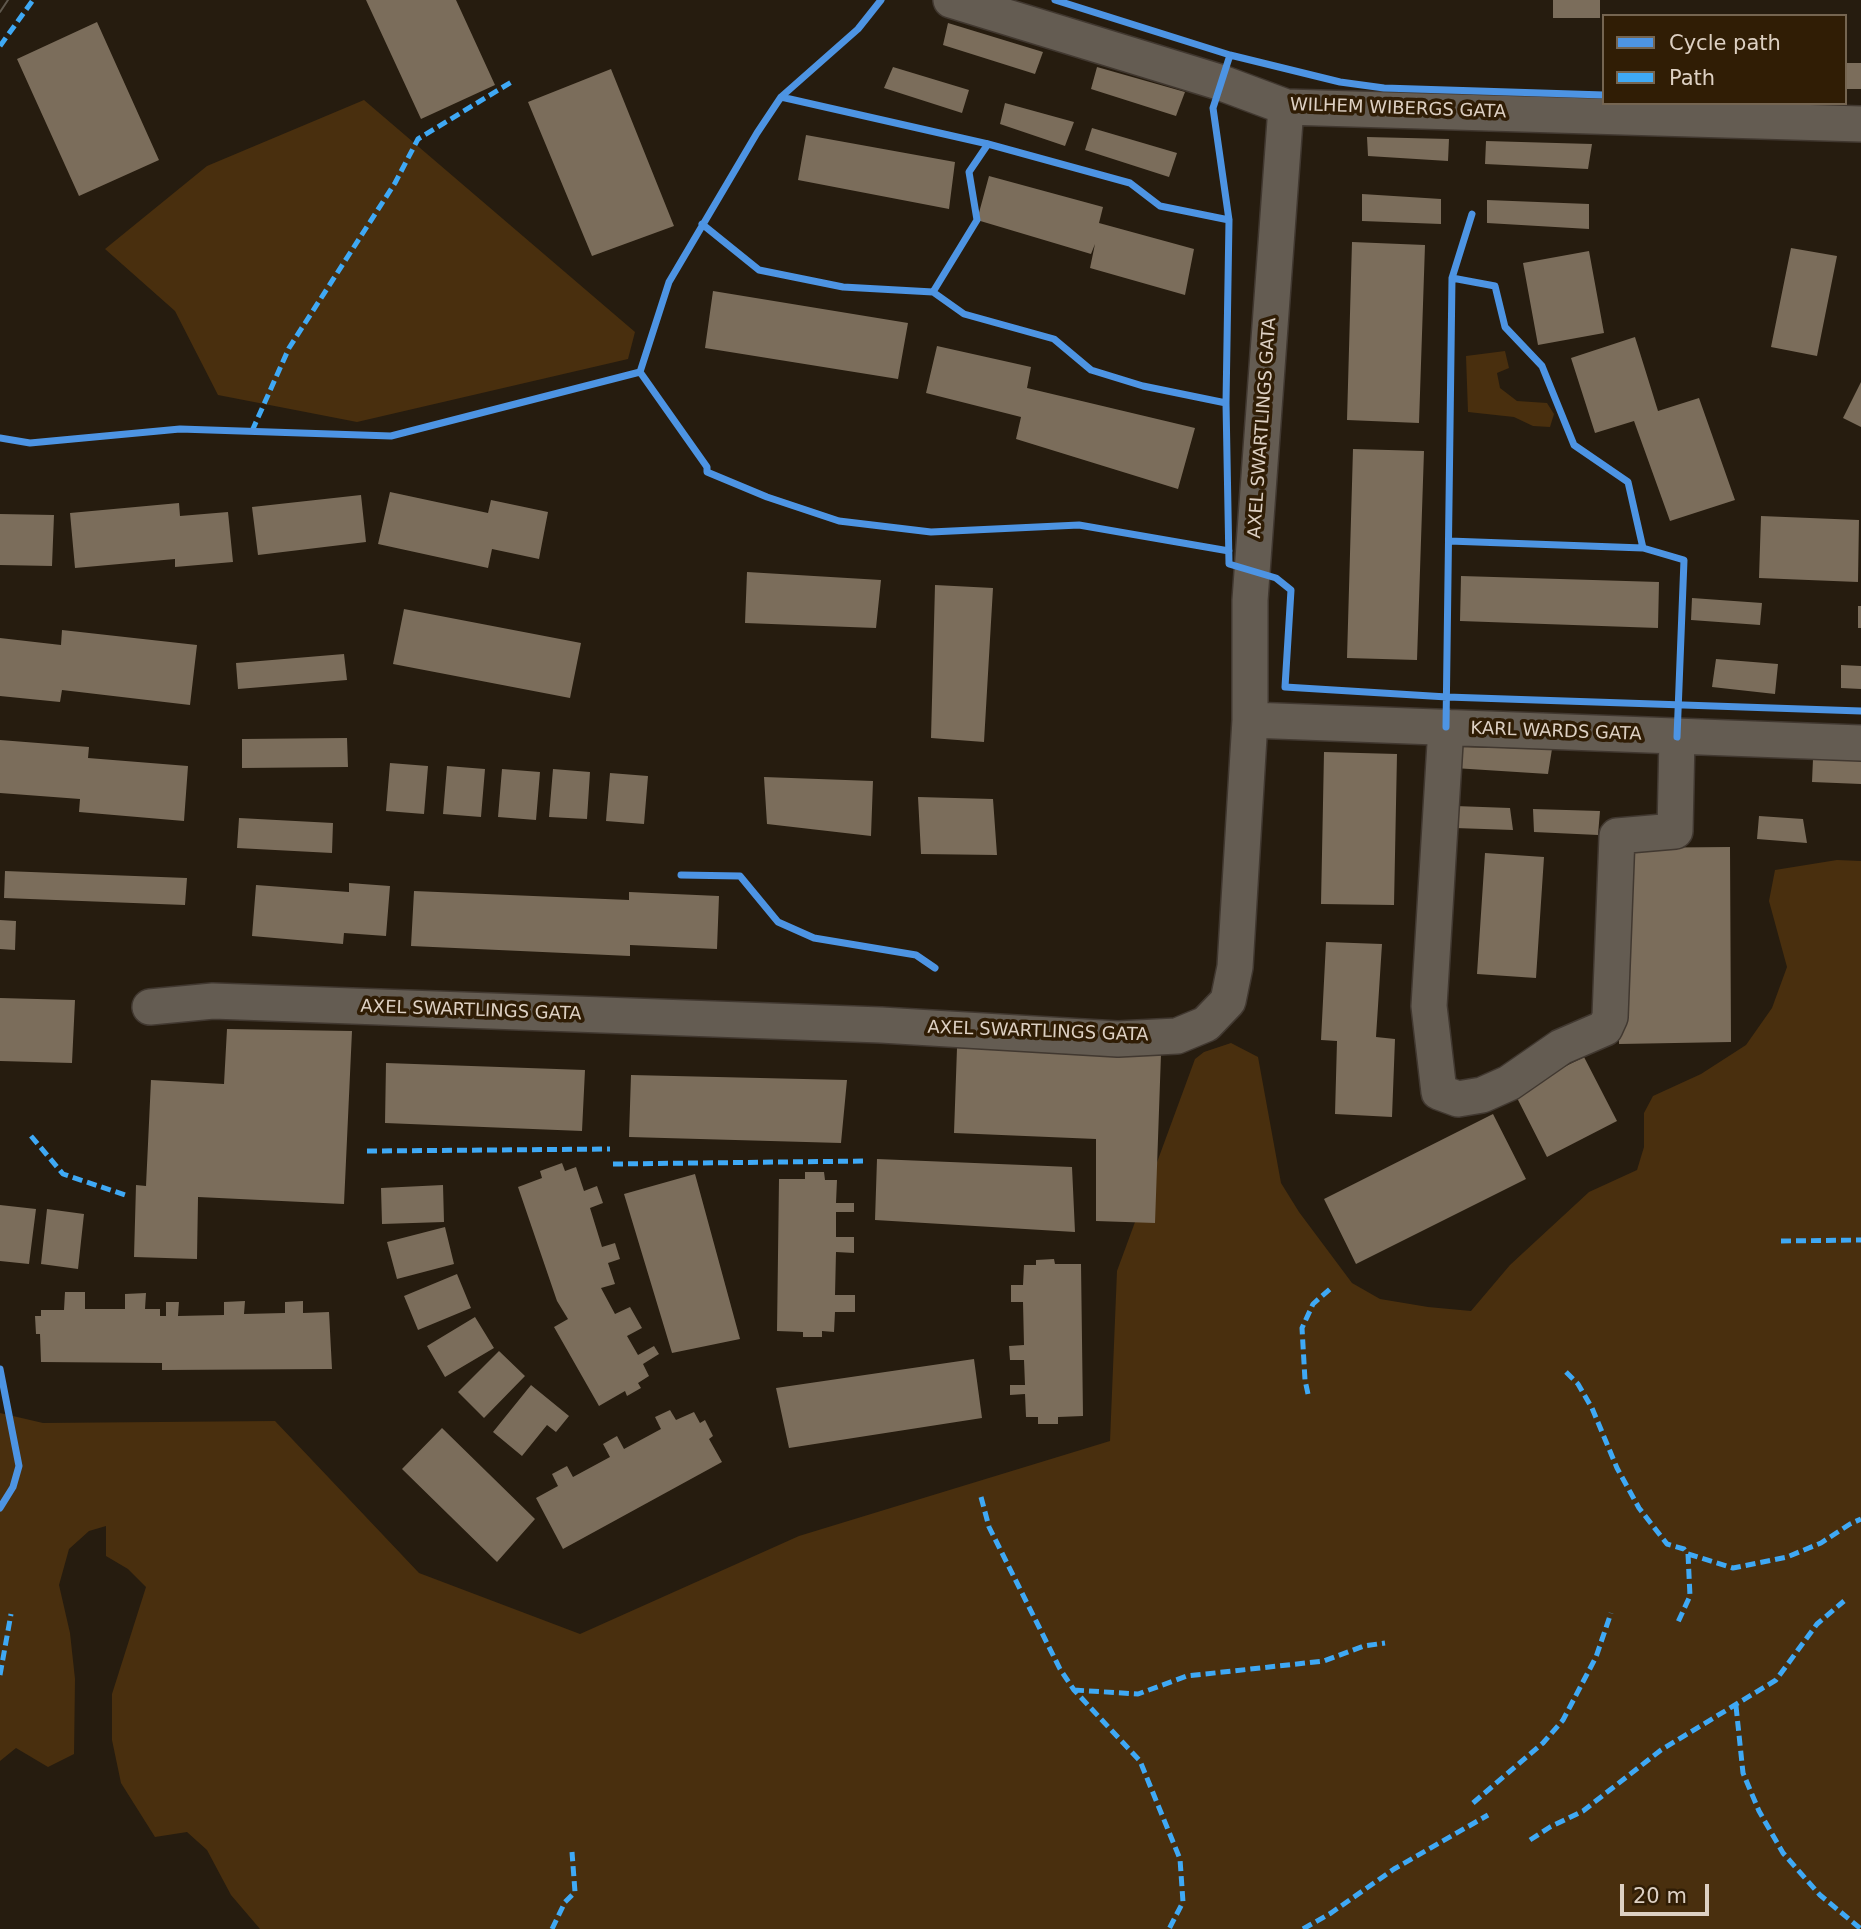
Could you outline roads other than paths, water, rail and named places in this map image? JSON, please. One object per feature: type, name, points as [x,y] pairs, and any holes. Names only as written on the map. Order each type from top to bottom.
[{"type":"street","name":"WILHEM WIBERGS GATA","points":[[951,0],[1219,82],[1286,107],[1861,124]]},
{"type":"street","name":"AXEL SWARTLINGS GATA","points":[[150,1007],[213,1001],[892,1026],[1118,1039],[1177,1036],[1206,1024],[1228,1001],[1235,967],[1250,720],[1250,590],[1286,107]]},
{"type":"street","name":"KARL WARDS GATA","points":[[1250,720],[1861,743]]},
{"type":"street","points":[[1446,727],[1429,1006],[1439,1092],[1458,1099],[1482,1095],[1509,1083],[1562,1047],[1605,1028],[1610,1017],[1617,836],[1675,831],[1677,737]]},
{"type":"tram line","points":[[0,12],[8,0]]}]
